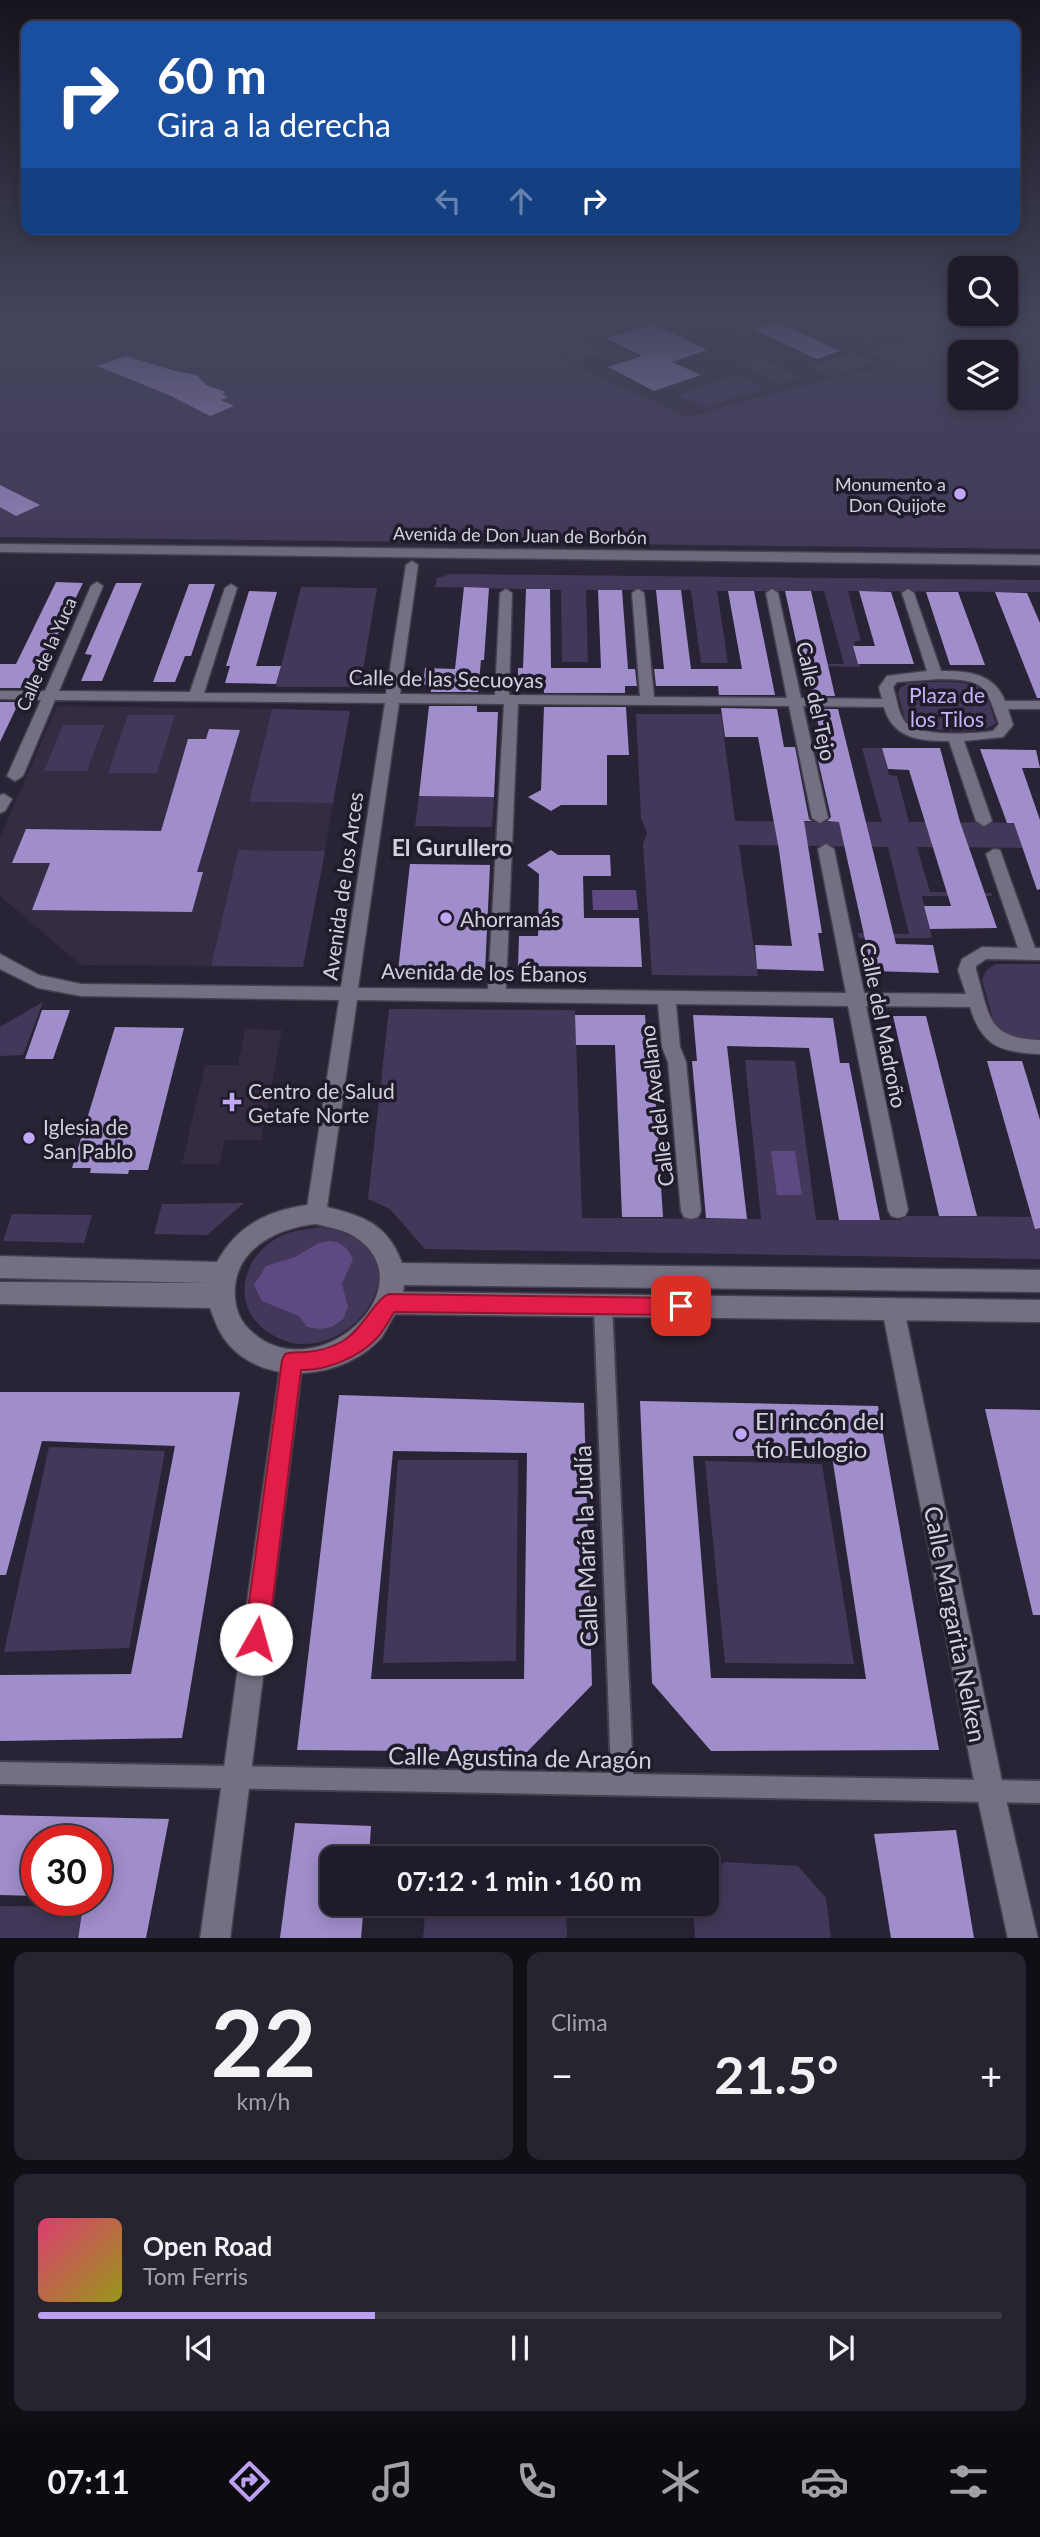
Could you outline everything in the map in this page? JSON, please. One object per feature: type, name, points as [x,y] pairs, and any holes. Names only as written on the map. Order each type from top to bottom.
[{"type":"street","name":"Avenida de Don Juan de Borbón","points":[[0,548],[1040,560]]},
{"type":"street","name":"Avenida de Don Juan de Borbón","points":[[0,559],[412,565],[1040,568]]},
{"type":"street","name":"Avenida de los Arces","points":[[316,1214],[412,565]]},
{"type":"street","name":"Calle de la Yuca","points":[[15,776],[97,586]]},
{"type":"street","points":[[196,696],[230,588]]},
{"type":"street","points":[[496,994],[504,832],[508,804],[506,593]]},
{"type":"street","points":[[638,593],[647,701]]},
{"type":"street","name":"Calle del Tejo","points":[[772,593],[820,818]]},
{"type":"street","points":[[908,593],[936,676]]},
{"type":"street","points":[[905,676],[936,676],[975,678],[992,688],[1006,725],[998,734],[925,735],[908,731],[897,723],[886,687],[892,679],[905,676]]},
{"type":"street","name":"Calle de las Secuoyas","points":[[0,695],[891,703]]},
{"type":"street","points":[[999,705],[1040,705]]},
{"type":"street","points":[[955,736],[984,821]]},
{"type":"street","name":"Calle del Madroño","points":[[826,849],[898,1210]]},
{"type":"street","points":[[994,854],[1035,954],[989,953],[974,958],[968,963],[967,970],[985,1027],[998,1040],[1020,1046],[1040,1047]]},
{"type":"street","name":"Avenida de los Ébanos","points":[[0,960],[30,981],[57,989],[94,992],[496,994],[976,1001]]},
{"type":"street","name":"Calle del Avellano","points":[[666,996],[671,1047],[677,1062],[691,1211]]},
{"type":"street","points":[[292,1216],[338,1216],[359,1224],[376,1237],[388,1254],[393,1274],[389,1303],[370,1333],[351,1347],[329,1357],[305,1362],[280,1360],[256,1352],[238,1338],[226,1320],[223,1285],[235,1254],[250,1237],[270,1224],[292,1216]]},
{"type":"street","points":[[0,1267],[223,1285]]},
{"type":"street","points":[[393,1274],[1040,1281]]},
{"type":"street","points":[[0,1293],[223,1285]]},
{"type":"street","points":[[389,1303],[1040,1311]]},
{"type":"street","name":"Calle María la Judía","points":[[603,1305],[622,1784]]},
{"type":"street","name":"Calle Margarita Nelken","points":[[893,1309],[990,1791],[1023,1938]]},
{"type":"street","points":[[215,1938],[292,1360]]},
{"type":"street","name":"Calle Agustina de Aragón","points":[[0,1773],[1040,1792]]},
{"type":"shaded area","points":[[669,408],[718,408],[688,417]]},
{"type":"shaded area","points":[[57,706],[272,709],[249,802],[333,803],[325,851],[238,850],[211,966],[81,965],[0,896],[0,838]]},
{"type":"shaded area","points":[[592,890],[636,890],[638,910],[593,910]]},
{"type":"shaded area","name":"Centro de Salud Getafe Norte","points":[[245,1029],[282,1030],[261,1140],[225,1140],[219,1164],[182,1164],[205,1065],[238,1065]]},
{"type":"shaded area","points":[[771,1151],[795,1151],[802,1195],[777,1195]]},
{"type":"shaded area","points":[[329,1241],[344,1246],[353,1259],[342,1284],[348,1307],[343,1319],[332,1327],[307,1327],[299,1316],[262,1301],[254,1285],[266,1266],[295,1257],[319,1243]]},
{"type":"green space","points":[[0,408],[669,408],[688,417],[718,408],[1040,408],[1040,549],[0,537]]},
{"type":"green space","points":[[451,574],[1040,580],[1040,592],[848,591],[861,641],[854,641],[860,667],[824,666],[844,664],[824,591],[717,591],[728,663],[701,663],[691,590],[586,590],[588,662],[562,662],[561,590],[435,587],[437,578]]},
{"type":"green space","points":[[301,587],[377,588],[360,687],[276,687]]},
{"type":"green space","name":"Plaza de los Tilos","points":[[909,683],[960,683],[979,687],[986,695],[996,723],[978,730],[965,731],[913,724],[905,720],[898,693],[901,687]]},
{"type":"green space","points":[[272,709],[350,711],[333,803],[249,802]]},
{"type":"green space","points":[[636,714],[721,714],[735,821],[882,822],[862,748],[882,748],[889,775],[897,776],[909,822],[1040,823],[1040,848],[917,847],[930,892],[991,893],[992,896],[922,896],[932,938],[859,938],[858,933],[909,934],[888,847],[739,845],[758,976],[652,975],[643,844],[647,833],[641,818]]},
{"type":"green space","points":[[128,715],[175,715],[157,773],[108,773]]},
{"type":"green space","points":[[63,725],[104,725],[87,771],[44,771]]},
{"type":"green space","points":[[419,796],[494,797],[492,827],[415,826]]},
{"type":"green space","points":[[238,850],[325,851],[303,967],[211,966]]},
{"type":"green space","points":[[995,964],[1040,964],[1040,1038],[1020,1038],[1006,1033],[994,1023],[982,980],[986,971]]},
{"type":"green space","points":[[43,1002],[23,1055],[0,1056],[0,1027]]},
{"type":"green space","points":[[389,1009],[575,1010],[582,1218],[761,1219],[745,1060],[795,1061],[816,1220],[901,1220],[901,1216],[1040,1217],[1040,1259],[425,1249],[390,1209],[368,1199]]},
{"type":"green space","points":[[244,1203],[207,1235],[154,1234],[162,1204]]},
{"type":"green space","points":[[12,1214],[92,1215],[84,1243],[3,1241]]},
{"type":"green space","points":[[321,1227],[357,1240],[375,1260],[378,1283],[368,1307],[350,1328],[325,1341],[297,1344],[268,1332],[256,1321],[248,1309],[245,1282],[256,1257],[266,1246],[289,1233]]},
{"type":"green space","points":[[49,1447],[165,1451],[129,1648],[4,1652]]},
{"type":"green space","points":[[398,1460],[518,1460],[516,1661],[383,1663]]},
{"type":"green space","points":[[705,1461],[822,1464],[854,1664],[725,1663]]},
{"type":"green space","points":[[724,1862],[798,1866],[826,1898],[831,1938],[695,1938],[694,1916],[719,1916],[719,1868]]},
{"type":"green space","points":[[0,1906],[21,1906],[21,1916],[81,1916],[77,1938],[0,1938]]},
{"type":"green space","points":[[425,1916],[566,1916],[567,1938],[423,1938]]},
{"type":"building","points":[[195,408],[228,408],[210,416]]},
{"type":"building","points":[[0,485],[40,505],[16,516],[0,507]]},
{"type":"building","points":[[56,582],[83,583],[48,654],[42,654],[25,688],[0,688],[0,664],[16,664]]},
{"type":"building","points":[[116,583],[142,583],[102,681],[81,681],[92,655],[85,654]]},
{"type":"building","points":[[189,584],[215,584],[191,656],[185,656],[175,682],[153,682]]},
{"type":"building","points":[[464,587],[489,588],[484,660],[481,660],[478,692],[431,692],[431,685],[423,685],[425,668],[455,669]]},
{"type":"building","points":[[526,589],[550,589],[551,668],[601,668],[598,590],[622,590],[628,669],[635,669],[637,686],[625,686],[625,693],[544,693],[544,685],[518,685],[518,668],[523,668]]},
{"type":"building","points":[[656,590],[681,590],[691,669],[742,669],[728,591],[754,591],[775,695],[719,695],[718,686],[656,686],[654,669],[664,669]]},
{"type":"building","points":[[249,591],[277,592],[256,666],[281,666],[276,684],[225,683],[230,666],[226,666]]},
{"type":"building","points":[[785,591],[811,591],[835,696],[813,696],[806,664],[801,664]]},
{"type":"building","points":[[859,591],[891,592],[914,664],[858,664],[853,646],[875,646]]},
{"type":"building","points":[[926,592],[958,592],[985,665],[950,665]]},
{"type":"building","points":[[995,592],[1027,593],[1040,623],[1040,698],[1037,698]]},
{"type":"building","points":[[0,702],[19,702],[0,742]]},
{"type":"building","points":[[429,706],[477,706],[477,712],[498,712],[494,797],[419,796]]},
{"type":"building","points":[[544,707],[626,707],[629,755],[607,755],[607,805],[561,805],[551,811],[528,797],[541,790]]},
{"type":"building","points":[[721,708],[777,709],[784,747],[795,747],[809,819],[812,821],[804,821],[822,933],[818,933],[824,971],[757,969],[755,945],[792,946],[779,850],[758,737],[725,737]]},
{"type":"building","points":[[815,709],[838,709],[896,944],[933,945],[939,973],[872,971],[839,822],[827,821],[831,817],[815,747],[823,747]]},
{"type":"building","points":[[209,729],[240,730],[197,872],[203,872],[192,912],[32,910],[50,863],[12,863],[26,829],[161,831],[188,739],[206,739]]},
{"type":"building","points":[[882,748],[940,748],[960,822],[997,928],[930,929],[924,906],[951,906],[909,770],[888,769]]},
{"type":"building","points":[[980,749],[1036,750],[1040,768],[1022,768],[1040,820],[1040,889],[1037,890],[1014,823],[1007,823]]},
{"type":"building","points":[[551,850],[558,855],[610,855],[611,876],[583,876],[584,918],[639,918],[642,967],[518,966],[519,936],[538,936],[539,874],[527,865]]},
{"type":"building","name":"Ahorramás","points":[[410,864],[490,865],[485,972],[398,971]]},
{"type":"building","points":[[42,1010],[70,1010],[53,1059],[25,1059]]},
{"type":"building","points":[[575,1015],[645,1015],[648,1060],[653,1060],[663,1217],[622,1217],[615,1045],[576,1045]]},
{"type":"building","points":[[693,1015],[833,1018],[840,1063],[849,1063],[880,1220],[839,1220],[809,1048],[727,1046],[747,1219],[706,1218],[692,1061],[697,1061]]},
{"type":"building","points":[[893,1016],[926,1016],[977,1216],[939,1216]]},
{"type":"building","points":[[115,1027],[184,1028],[148,1170],[129,1170],[128,1174],[90,1173],[91,1168],[72,1168]]},
{"type":"building","points":[[987,1061],[1022,1061],[1040,1120],[1040,1228],[1035,1229]]},
{"type":"building","points":[[0,1392],[240,1392],[182,1738],[0,1741],[0,1675],[131,1674],[175,1446],[42,1441],[6,1575],[0,1575]]},
{"type":"building","points":[[339,1395],[584,1403],[592,1685],[527,1752],[297,1750]],"holes":[[[393,1451],[527,1453],[524,1679],[371,1679]]]},
{"type":"building","points":[[640,1401],[878,1406],[939,1750],[711,1751],[652,1683]],"holes":[[[693,1456],[832,1456],[866,1679],[711,1678]]]},
{"type":"building","points":[[985,1409],[1040,1410],[1040,1615],[1033,1615]]},
{"type":"building","points":[[0,1815],[169,1819],[146,1938],[78,1938],[81,1916],[112,1916],[112,1825],[21,1825],[21,1896],[0,1895]]},
{"type":"building","points":[[295,1823],[371,1826],[370,1846],[320,1846],[320,1916],[363,1916],[361,1938],[280,1938]]},
{"type":"building","points":[[956,1830],[974,1938],[891,1938],[874,1834]]},
{"type":"place","name":"Monumento a Don Quijote","points":[[960,494]]},
{"type":"place","name":"Ahorramás","points":[[446,918]]},
{"type":"place","name":"Centro de Salud Getafe Norte","points":[[232,1102]]},
{"type":"place","name":"Iglesia de San Pablo","points":[[29,1138]]},
{"type":"place","name":"El rincón del tío Eulogio","points":[[741,1434]]},
{"type":"district","name":"El Gurullero","points":[[452,847]]},
{"type":"route","points":[[256,1639],[292,1360],[305,1362],[329,1357],[351,1347],[370,1333],[389,1303],[681,1306]]}]
